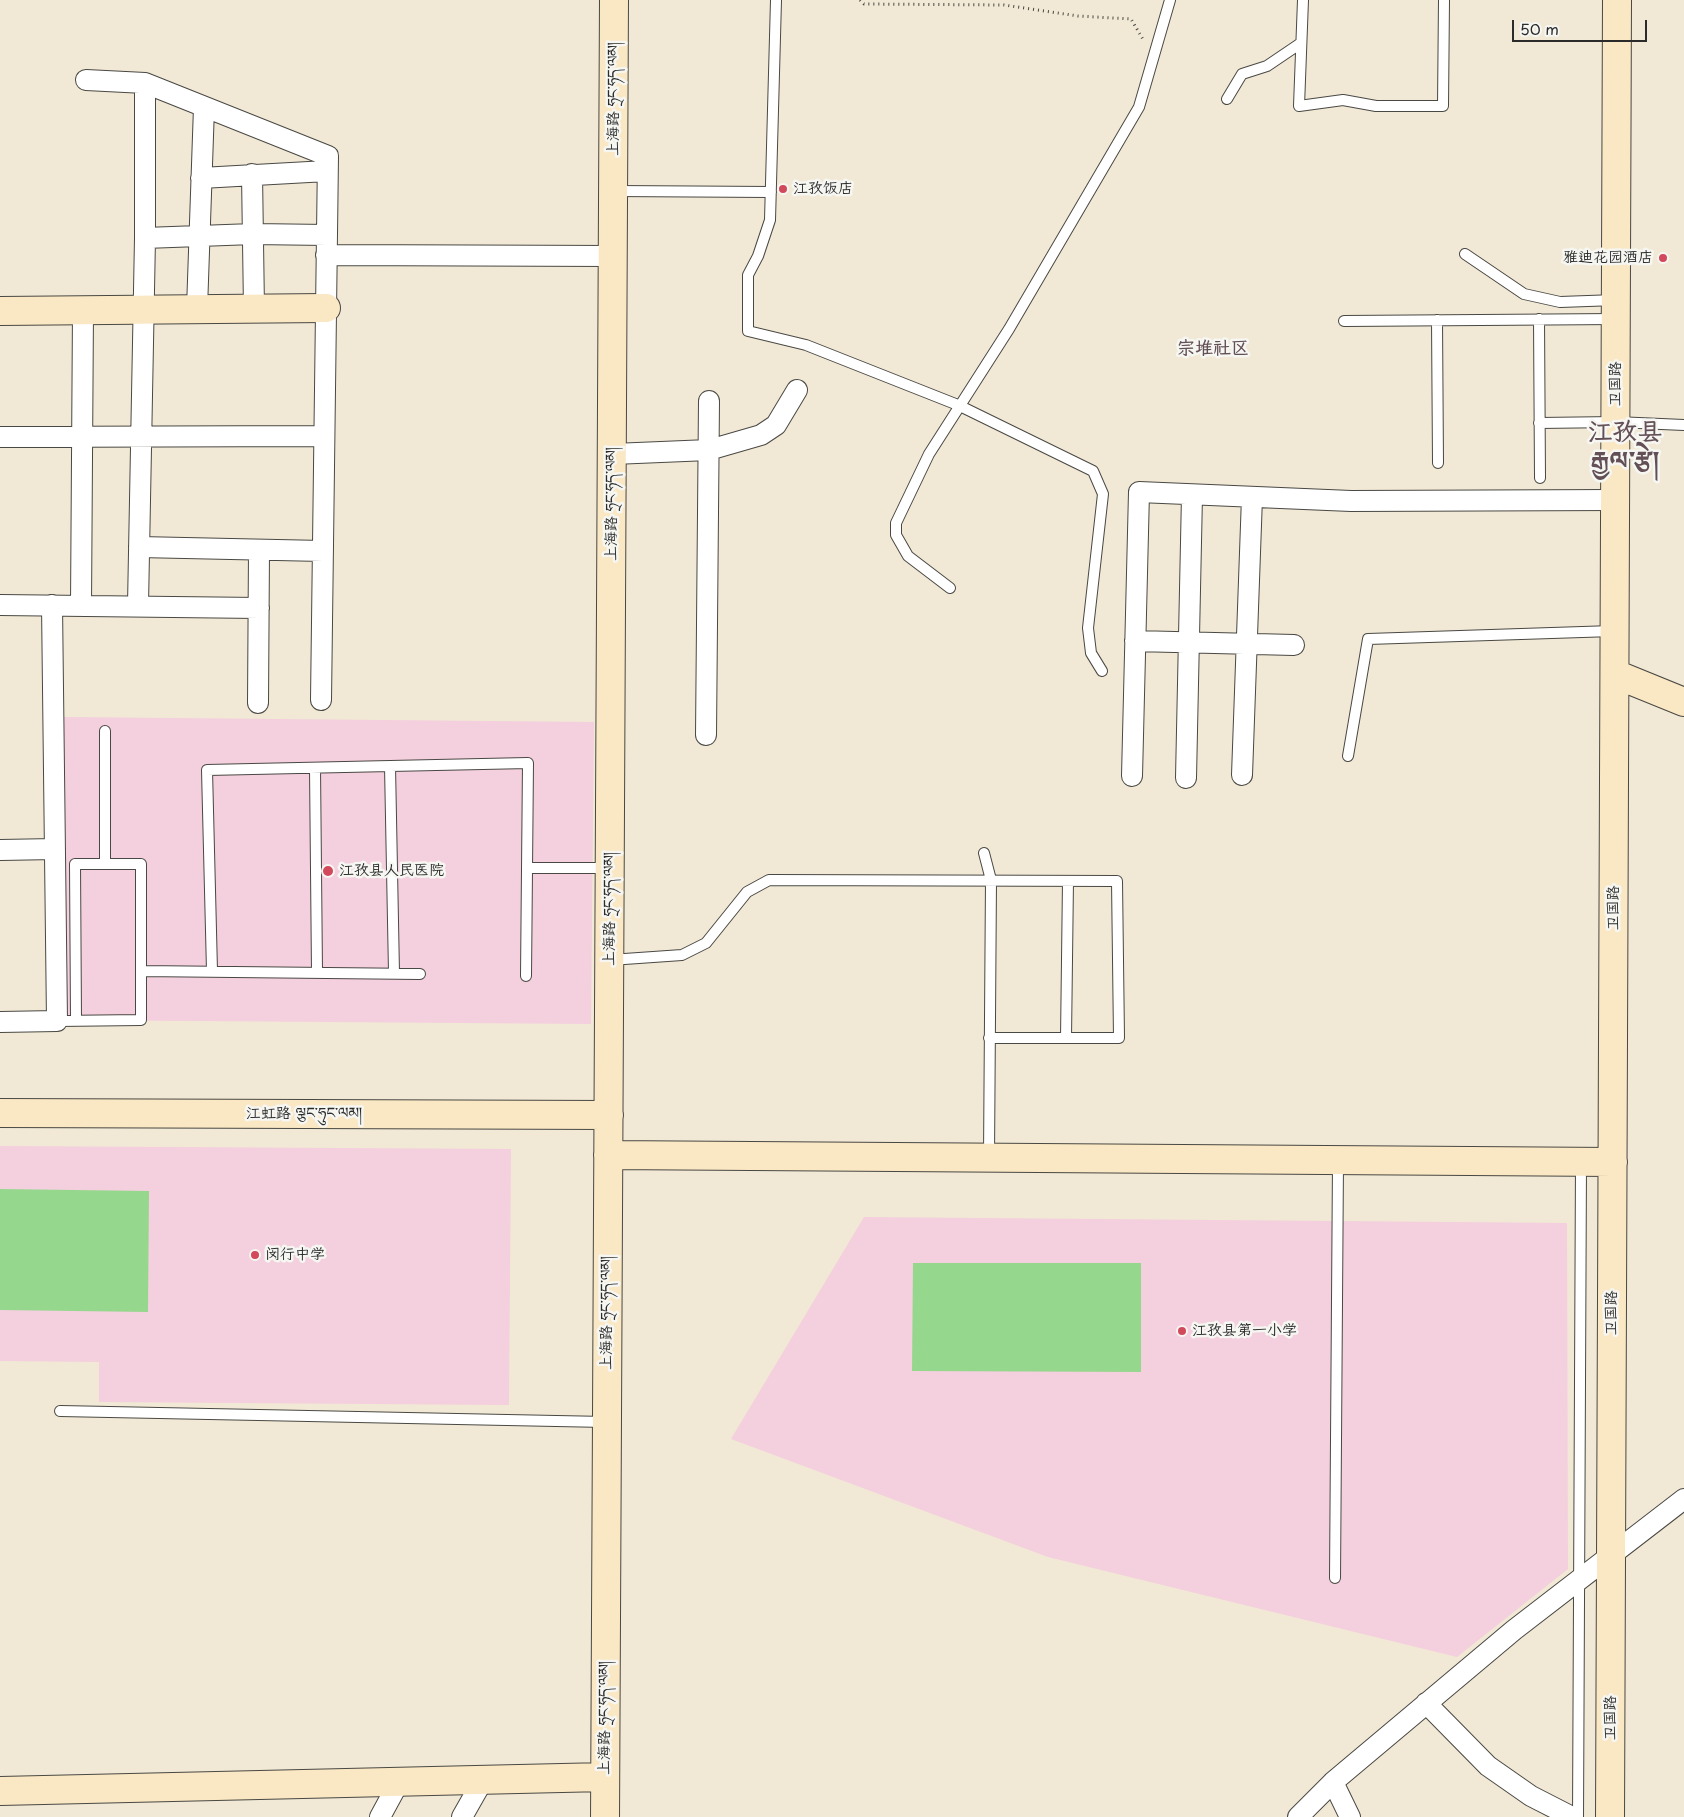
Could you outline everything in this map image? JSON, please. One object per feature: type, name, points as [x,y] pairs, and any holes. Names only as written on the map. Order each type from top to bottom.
[{"type":"main road","name":"上海路 ཧྲང་ཧད་ལམ།","points":[[605,1817],[614,0]]},
{"type":"main road","name":"卫国路","points":[[1610,1817],[1617,0]]},
{"type":"main road","points":[[0,311],[326,308]]},
{"type":"main road","points":[[1615,674],[1684,702]]},
{"type":"main road","name":"江虹路 ལྕང་ཧུང་ལམ།","points":[[0,1113],[609,1115]]},
{"type":"main road","points":[[608,1155],[1613,1162]]},
{"type":"main road","points":[[0,1791],[605,1777]]},
{"type":"street","points":[[86,80],[145,83],[328,156],[321,700]]},
{"type":"street","points":[[138,605],[145,238],[145,83]]},
{"type":"street","points":[[197,309],[204,107]]},
{"type":"street","points":[[201,178],[327,171]]},
{"type":"street","points":[[252,174],[254,308]]},
{"type":"street","points":[[145,238],[199,238],[253,234],[326,234]]},
{"type":"street","points":[[326,255],[614,256]]},
{"type":"street","points":[[81,605],[83,310]]},
{"type":"street","points":[[613,454],[709,450],[761,435],[776,425],[796,390]]},
{"type":"street","points":[[706,735],[709,401]]},
{"type":"street","points":[[0,437],[324,436]]},
{"type":"street","points":[[1132,776],[1139,492],[1351,501],[1615,500]]},
{"type":"street","points":[[1186,778],[1192,495]]},
{"type":"street","points":[[1242,775],[1252,497]]},
{"type":"street","points":[[139,547],[323,551]]},
{"type":"street","points":[[258,703],[259,550]]},
{"type":"street","points":[[0,605],[138,605],[258,608]]},
{"type":"street","points":[[0,1022],[66,1021],[55,849],[52,605]]},
{"type":"street","points":[[1135,641],[1294,645]]},
{"type":"street","points":[[0,850],[55,849]]},
{"type":"street","points":[[1298,1817],[1333,1782],[1514,1630],[1684,1499]]},
{"type":"street","points":[[1426,1704],[1488,1766],[1531,1796],[1572,1817]]},
{"type":"street","points":[[462,1817],[482,1780]]},
{"type":"street","points":[[380,1817],[399,1782]]},
{"type":"street","points":[[1333,1782],[1350,1817]]},
{"type":"lane","points":[[776,0],[770,220],[758,256],[748,275],[748,331],[806,345],[958,405],[1093,471],[1103,494],[1088,628],[1092,653],[1102,671]]},
{"type":"lane","points":[[950,588],[908,556],[896,535],[896,523],[929,454],[958,405],[1009,329],[1139,107],[1170,0]]},
{"type":"lane","points":[[1302,0],[1299,106],[1343,100],[1376,106],[1443,106],[1444,0]]},
{"type":"lane","points":[[1227,100],[1242,74],[1267,66],[1301,43]]},
{"type":"lane","points":[[614,191],[771,192]]},
{"type":"lane","points":[[1465,254],[1524,294],[1560,302],[1616,309]]},
{"type":"lane","points":[[1344,321],[1538,319],[1616,309]]},
{"type":"lane","points":[[1538,319],[1540,478]]},
{"type":"lane","points":[[1437,320],[1438,463]]},
{"type":"lane","points":[[1540,423],[1616,422],[1684,425]]},
{"type":"lane","points":[[1348,756],[1368,638],[1615,631]]},
{"type":"lane","points":[[105,731],[105,864]]},
{"type":"lane","points":[[212,971],[208,770],[528,762],[526,976]]},
{"type":"lane","points":[[390,766],[394,973]]},
{"type":"lane","points":[[315,768],[317,972]]},
{"type":"lane","points":[[984,853],[991,880],[989,1158]]},
{"type":"lane","points":[[75,864],[105,864],[141,864],[141,1020],[66,1021],[75,864]]},
{"type":"lane","points":[[527,868],[610,868]]},
{"type":"lane","points":[[610,960],[682,955],[706,943],[747,892],[769,880],[1117,881],[1118,1038],[989,1038]]},
{"type":"lane","points":[[1066,1038],[1068,881]]},
{"type":"lane","points":[[141,970],[420,974]]},
{"type":"lane","points":[[1335,1578],[1338,1160]]},
{"type":"lane","points":[[1578,1817],[1581,1161]]},
{"type":"lane","points":[[60,1411],[607,1422]]},
{"type":"path","points":[[860,0],[864,4],[1004,5],[1078,16],[1131,19],[1137,32],[1155,53]]},
{"type":"shaded area","name":"江孜县人民医院","points":[[64,717],[594,722],[591,1024],[62,1020]]},
{"type":"shaded area","name":"闵行中学","points":[[0,1146],[511,1149],[509,1405],[99,1402],[99,1362],[0,1361]]},
{"type":"shaded area","name":"江孜县第一小学","points":[[864,1217],[1567,1223],[1568,1569],[1457,1657],[1048,1557],[731,1439]]},
{"type":"green space","points":[[0,1189],[149,1191],[148,1312],[0,1310]]},
{"type":"green space","points":[[913,1263],[1141,1263],[1141,1372],[912,1371]]},
{"type":"place","name":"江孜饭店","points":[[783,189]]},
{"type":"place","name":"雅迪花园酒店","points":[[1663,258]]},
{"type":"place","name":"江孜县人民医院","points":[[328,871]]},
{"type":"place","name":"闵行中学","points":[[255,1255]]},
{"type":"place","name":"江孜县第一小学","points":[[1182,1331]]},
{"type":"district","name":"宗堆社区","points":[[1213,349]]},
{"type":"district","name":"江孜县 རྒྱལ་རྩེ།","points":[[1625,448]]}]
